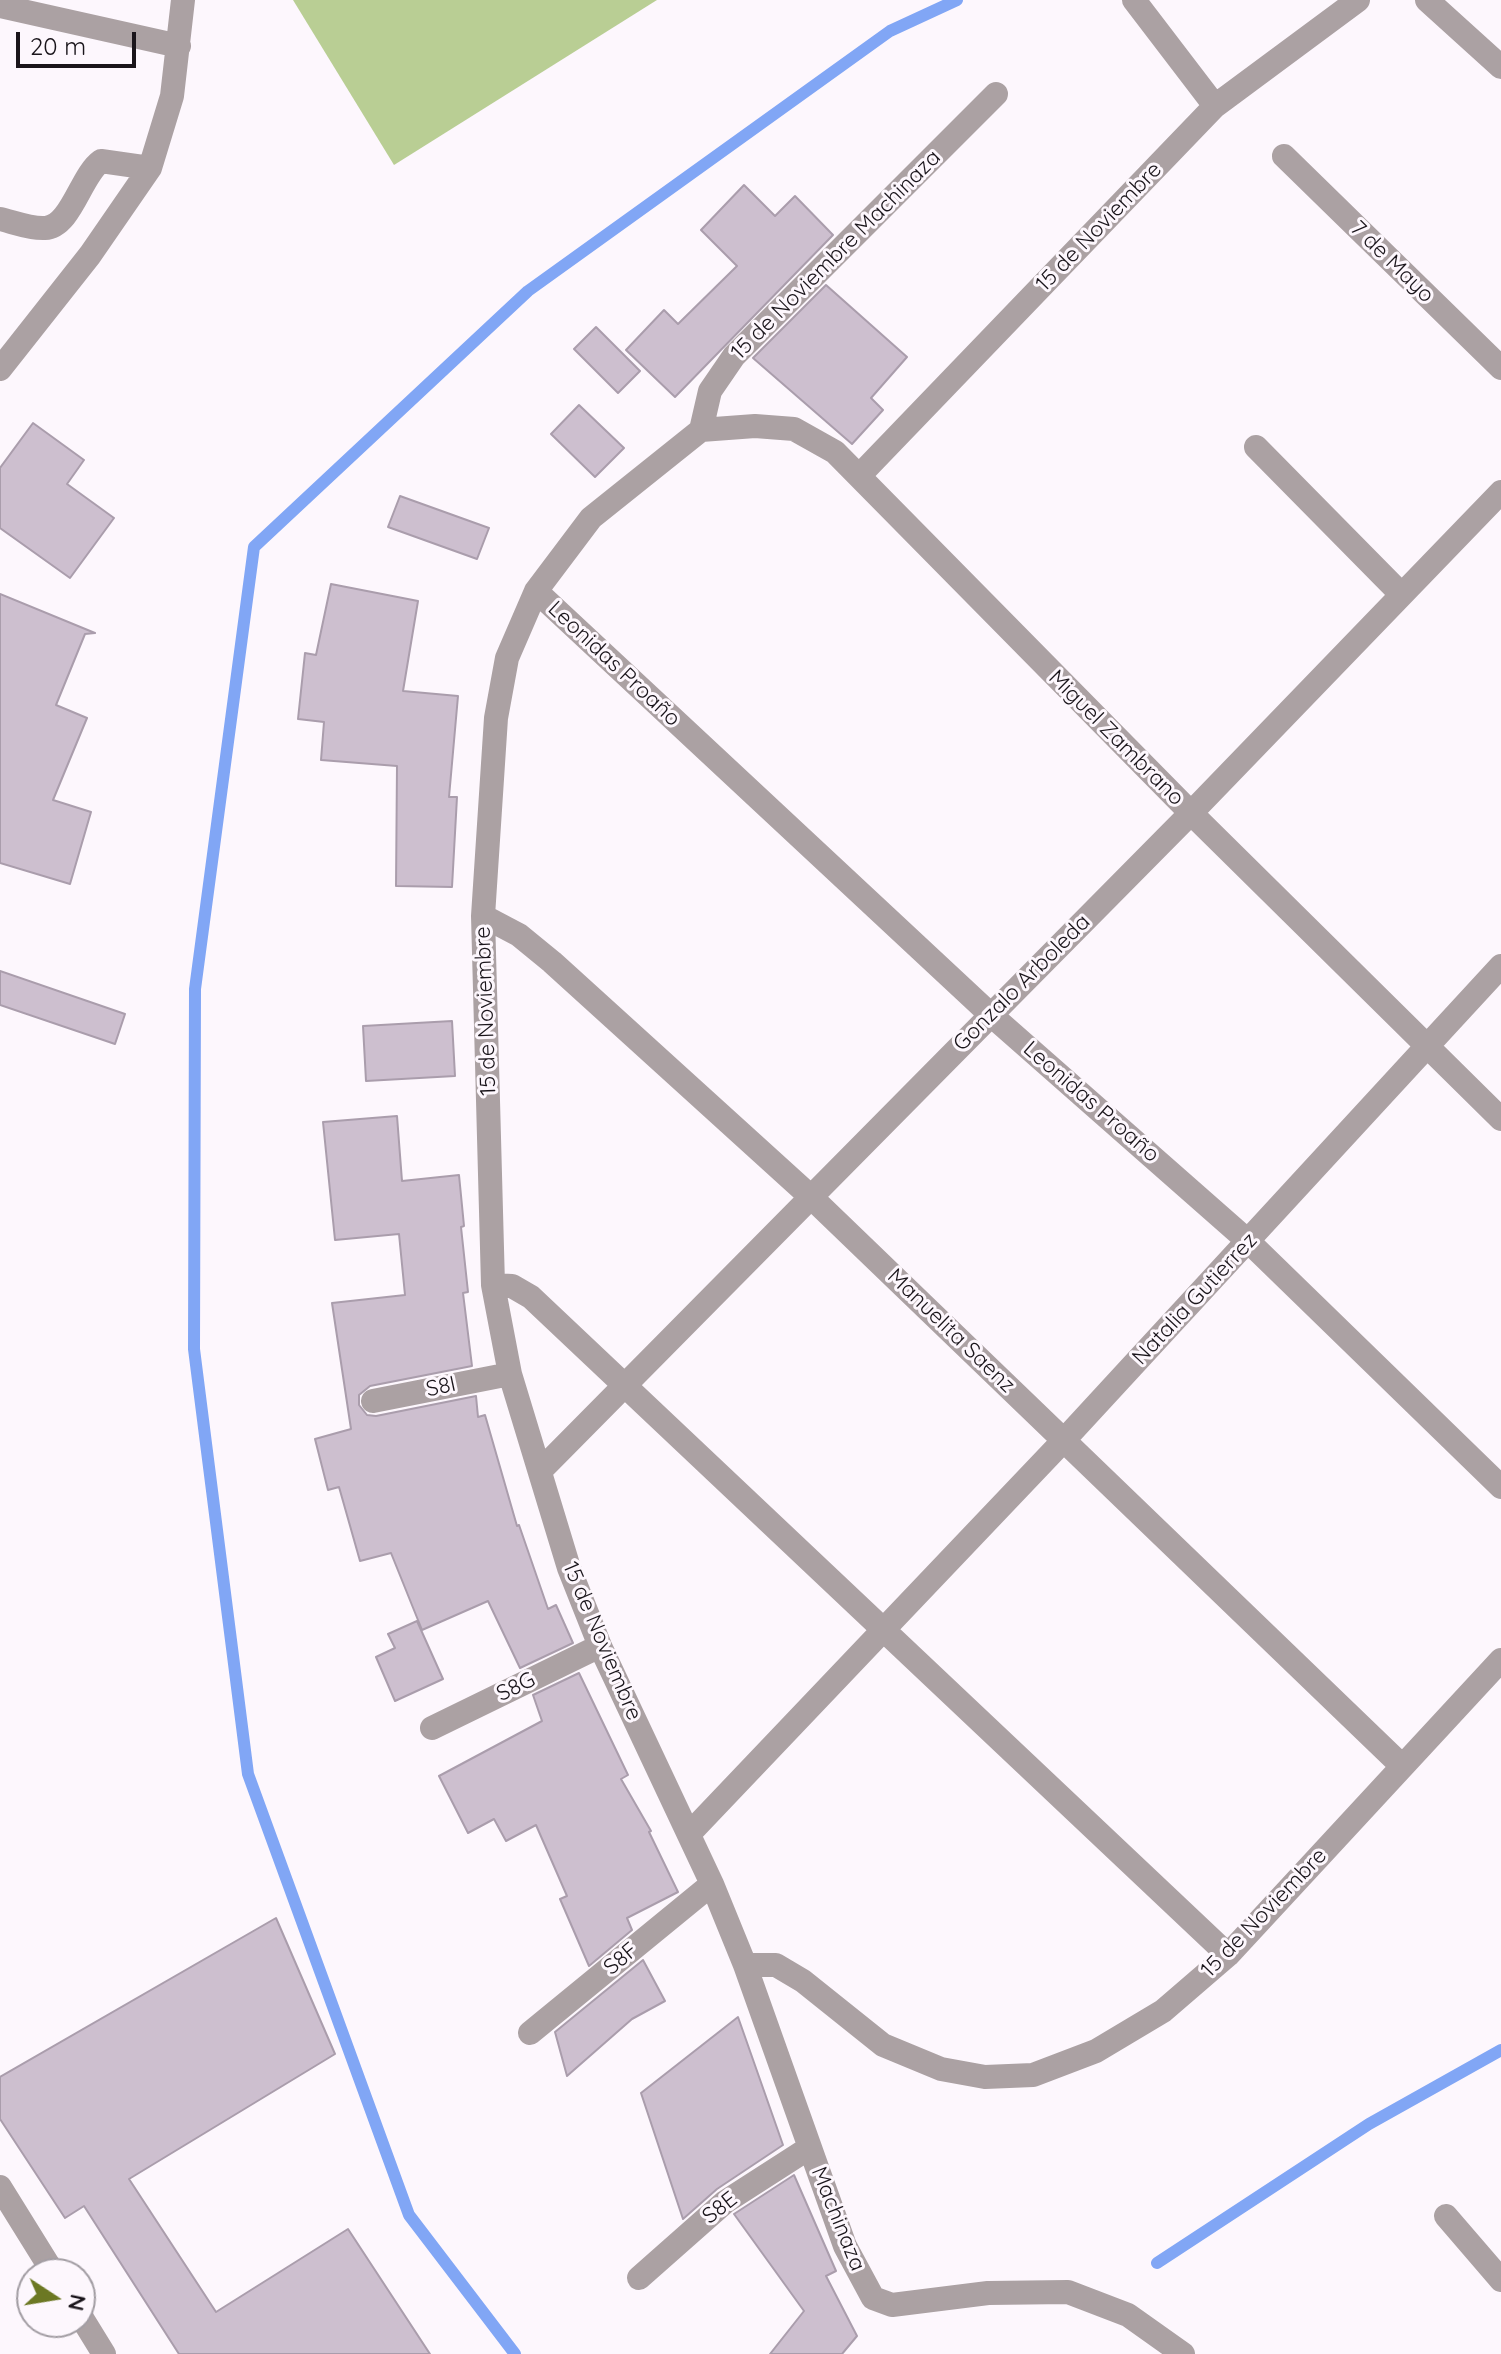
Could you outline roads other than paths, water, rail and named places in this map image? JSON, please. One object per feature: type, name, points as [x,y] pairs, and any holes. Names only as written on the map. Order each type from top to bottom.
[{"type":"street","points":[[0,369],[90,255],[150,168],[172,96],[183,0]]},
{"type":"street","points":[[1134,0],[1215,106]]},
{"type":"street","name":"15 de Noviembre","points":[[859,476],[1215,106],[1358,0]]},
{"type":"street","points":[[1427,0],[1501,67]]},
{"type":"street","points":[[0,6],[179,46]]},
{"type":"street","name":"15 de Noviembre Machinaza","points":[[701,430],[710,391],[734,356],[996,94]]},
{"type":"street","name":"7 de Mayo","points":[[1284,156],[1497,355]]},
{"type":"street","points":[[0,219],[45,228],[57,224],[93,167],[101,161],[150,168]]},
{"type":"street","name":"Miguel Zambrano","points":[[701,430],[755,426],[794,429],[835,452],[1191,813],[1501,1119]]},
{"type":"street","name":"15 de Noviembre","points":[[701,430],[591,518],[536,591],[507,658],[496,718],[483,916],[493,1285],[510,1374],[569,1568],[600,1646],[712,1884],[745,1965],[776,1965],[803,1981],[883,2045],[941,2069],[985,2077],[1033,2075],[1096,2051],[1163,2011],[1228,1955],[1501,1660]]},
{"type":"street","points":[[1256,447],[1401,594]]},
{"type":"street","name":"Gonzalo Arboleda","points":[[540,1471],[1191,813],[1501,492]]},
{"type":"street","name":"Leonidas Proaño","points":[[536,591],[991,1015],[1249,1242],[1501,1487]]},
{"type":"street","name":"Manuelita Saenz","points":[[483,916],[519,935],[552,962],[811,1197],[1402,1766]]},
{"type":"street","name":"Natalia Gutierrez","points":[[689,1834],[1065,1439],[1501,966]]},
{"type":"street","points":[[493,1285],[512,1286],[531,1297],[1228,1955]]},
{"type":"street","name":"S8I","points":[[373,1401],[510,1374]]},
{"type":"street","name":"S8G","points":[[432,1728],[600,1646]]},
{"type":"street","name":"S8F","points":[[530,2033],[712,1884]]},
{"type":"street","name":"Machinaza","points":[[745,1965],[845,2246],[873,2298],[892,2305],[988,2293],[1068,2292],[1128,2315],[1183,2354]]},
{"type":"street","name":"S8E","points":[[639,2278],[725,2202],[809,2148]]},
{"type":"street","points":[[0,2187],[44,2258]]},
{"type":"street","points":[[1446,2216],[1501,2280]]},
{"type":"waterway","points":[[515,2354],[409,2215],[248,1774],[194,1349],[195,989],[254,547],[528,291],[890,31],[957,0]]},
{"type":"waterway","points":[[1157,2263],[1369,2124],[1501,2050]]}]
